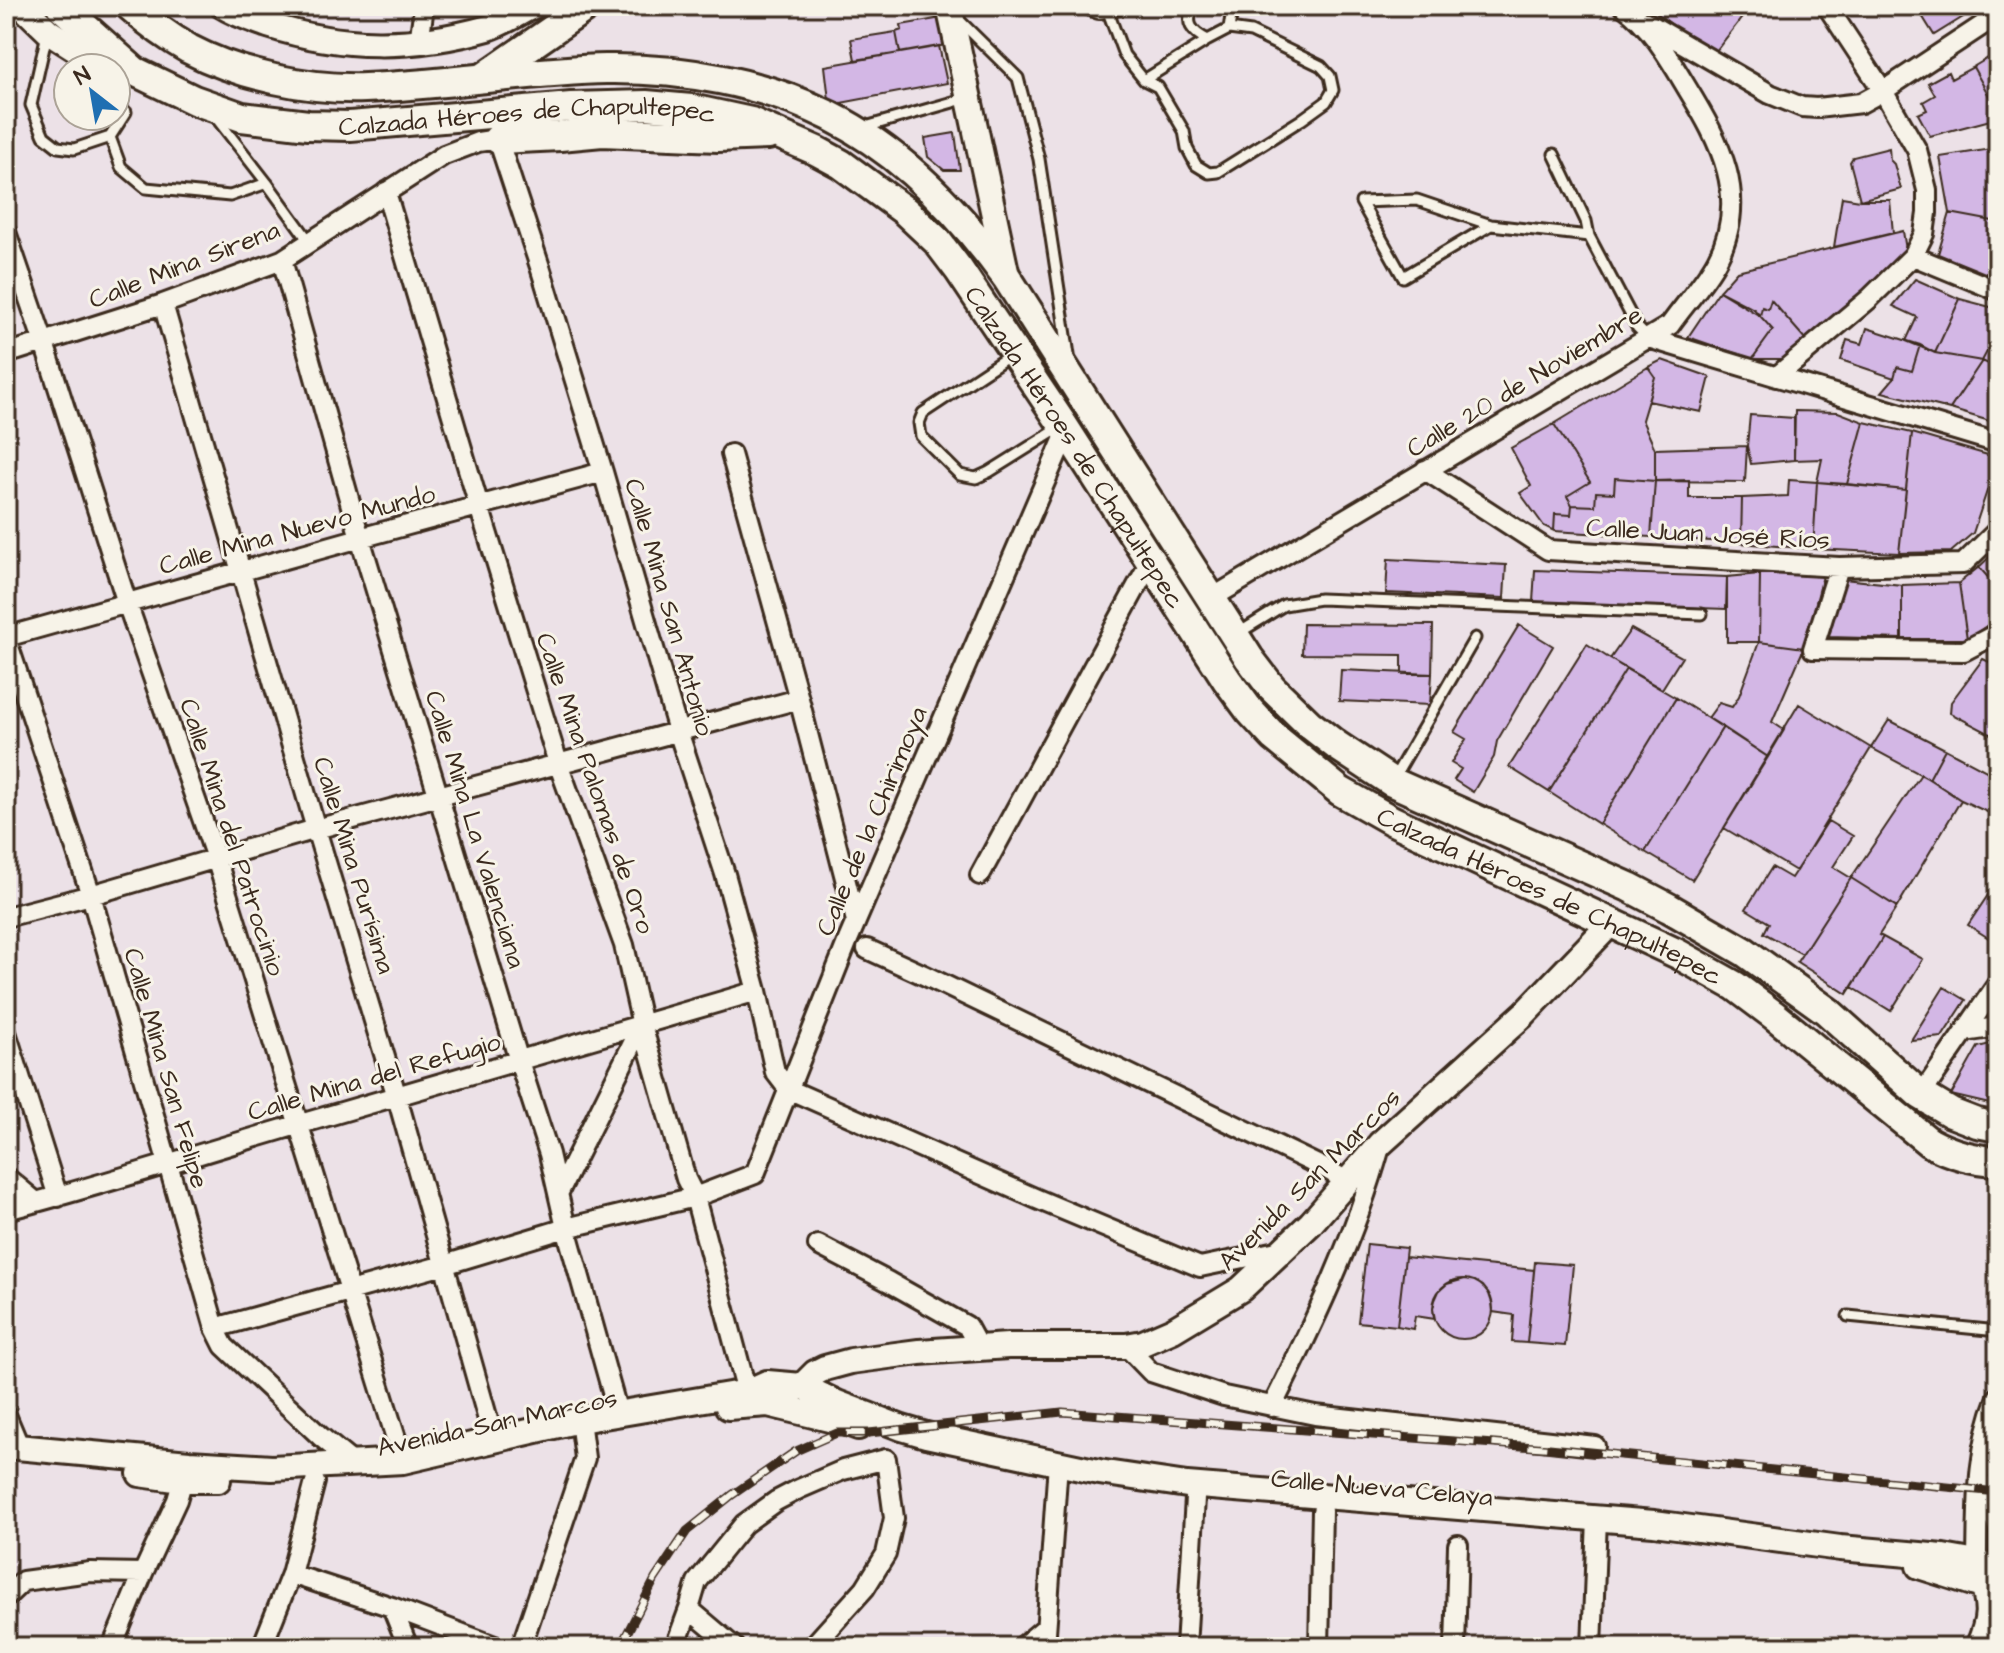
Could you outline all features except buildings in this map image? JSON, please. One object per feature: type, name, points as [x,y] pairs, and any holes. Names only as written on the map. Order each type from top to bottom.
[{"type":"main road","points":[[22,6],[54,18]]},
{"type":"main road","name":"Calzada Héroes de Chapultepec","points":[[130,6],[189,49],[229,65],[315,86],[363,88],[606,69],[661,71],[699,75],[790,99],[829,115],[854,130],[893,157],[945,202],[983,245],[1234,636],[1292,709],[1336,745],[1392,782],[1629,887],[1745,952],[1827,1011],[1921,1095],[1951,1113],[1998,1127]]},
{"type":"main road","points":[[223,6],[236,14],[314,38],[353,44],[419,43],[491,27],[533,6]]},
{"type":"main road","points":[[484,78],[587,6]]},
{"type":"main road","points":[[950,8],[1007,278]]},
{"type":"main road","name":"Calzada Héroes de Chapultepec","points":[[54,18],[134,71],[205,104],[242,117],[308,125],[350,126],[571,107],[646,105],[722,114],[751,122],[841,164],[905,211],[937,241],[1015,352],[1227,680],[1274,737],[1340,791],[1391,820],[1612,922],[1735,986],[1929,1142],[1964,1157],[1998,1161]]},
{"type":"main road","points":[[498,139],[602,132],[718,137],[781,134]]},
{"type":"main road","name":"Avenida San Marcos","points":[[185,1471],[403,1461],[581,1426],[739,1405],[757,1398],[767,1383],[802,1386],[815,1373],[851,1361],[919,1352],[1008,1346],[1126,1346],[1143,1343],[1173,1330],[1241,1289],[1311,1223],[1380,1144],[1524,1014],[1612,922]]},
{"type":"main road","name":"Calle Nueva Celaya","points":[[802,1386],[902,1428],[1160,1494],[1520,1527],[1654,1523],[1840,1548],[1943,1557],[1989,1577]]},
{"type":"main road","name":"Avenida San Marcos","points":[[10,1451],[315,1482],[420,1471],[618,1413],[757,1398]]},
{"type":"main road","name":"Calle Nueva Celaya","points":[[757,1398],[850,1424],[899,1445],[1187,1485],[1597,1524]]},
{"type":"main road","points":[[1978,1647],[1987,1628],[1989,1577]]},
{"type":"main road","points":[[1993,1647],[1998,1637]]},
{"type":"street","points":[[419,43],[424,6]]},
{"type":"street","name":"Calle 20 de Noviembre","points":[[1212,598],[1670,325],[1716,262],[1725,240],[1731,200],[1729,178],[1717,140],[1672,63],[1640,18],[1623,6]]},
{"type":"street","points":[[1776,377],[1869,299],[1913,256],[1924,234],[1927,213],[1927,190],[1917,150],[1883,91],[1827,6]]},
{"type":"street","points":[[1640,18],[1770,94],[1802,107],[1817,108],[1861,103],[1998,15]]},
{"type":"street","name":"Calle Mina Sirena","points":[[6,354],[163,304],[282,260],[444,155],[478,142],[498,139]]},
{"type":"street","name":"Calle Mina San Antonio","points":[[498,139],[603,472],[678,731],[725,874],[775,1072],[788,1089]]},
{"type":"street","name":"Calle Mina Palomas de Oro","points":[[386,192],[558,763],[624,945],[642,1025],[686,1179],[695,1197],[757,1398]]},
{"type":"street","name":"Calle Mina del Patrocinio","points":[[6,232],[127,603],[216,858],[403,1461]]},
{"type":"street","points":[[1913,256],[1998,291]]},
{"type":"street","name":"Calle Mina La Valenciana","points":[[282,260],[360,538],[549,1154],[566,1228],[618,1413]]},
{"type":"street","name":"Calle Mina Purísima","points":[[163,304],[397,1097],[494,1441]]},
{"type":"street","points":[[1648,338],[1998,443]]},
{"type":"street","name":"Calle de la Chirimoya","points":[[215,1328],[566,1228],[695,1197],[755,1174],[856,921],[1065,428]]},
{"type":"street","points":[[731,454],[856,921]]},
{"type":"street","name":"Calle Juan José Ríos","points":[[1425,470],[1548,550],[1839,567],[1963,564],[1998,530]]},
{"type":"street","name":"Calle Mina Nuevo Mundo","points":[[6,638],[603,472]]},
{"type":"street","points":[[980,875],[1150,562]]},
{"type":"street","points":[[1839,567],[1813,649],[1964,651],[1998,633]]},
{"type":"street","name":"Calle Mina San Felipe","points":[[6,638],[91,895],[215,1328],[224,1346],[354,1464]]},
{"type":"street","points":[[6,917],[316,829],[799,699]]},
{"type":"street","points":[[867,949],[1346,1181]]},
{"type":"street","points":[[1921,1095],[1998,983]]},
{"type":"street","name":"Calle Mina del Refugio","points":[[6,1210],[757,991]]},
{"type":"street","points":[[559,1192],[642,1025]]},
{"type":"street","points":[[1964,1032],[1998,1027]]},
{"type":"street","points":[[6,1032],[58,1197]]},
{"type":"street","points":[[788,1089],[1200,1267],[1284,1250]]},
{"type":"street","points":[[1272,1407],[1311,1331],[1368,1190],[1380,1144]]},
{"type":"street","points":[[6,1177],[36,1202]]},
{"type":"street","points":[[818,1245],[967,1326],[979,1348]]},
{"type":"street","points":[[1126,1346],[1151,1372],[1224,1396],[1272,1407],[1315,1415],[1595,1446]]},
{"type":"street","points":[[1989,1577],[1979,1474],[1998,1397]]},
{"type":"street","points":[[6,1415],[10,1451]]},
{"type":"street","points":[[521,1647],[585,1458],[581,1426]]},
{"type":"street","points":[[675,1647],[697,1582],[744,1524],[799,1489],[843,1470],[886,1459],[894,1518],[886,1554],[865,1588],[812,1647]]},
{"type":"street","points":[[1045,1647],[1057,1468]]},
{"type":"street","points":[[112,1647],[177,1500],[185,1471]]},
{"type":"street","points":[[1979,1474],[1998,1528]]},
{"type":"street","points":[[262,1647],[291,1574],[315,1482]]},
{"type":"street","points":[[1186,1647],[1195,1498]]},
{"type":"street","points":[[1319,1647],[1322,1511]]},
{"type":"street","points":[[1592,1647],[1597,1524]]},
{"type":"street","points":[[1455,1647],[1458,1545]]},
{"type":"street","points":[[6,1597],[23,1581],[90,1572],[143,1573]]},
{"type":"street","points":[[291,1574],[392,1607],[497,1647]]},
{"type":"street","points":[[392,1607],[408,1647]]},
{"type":"street","points":[[689,1609],[734,1647]]},
{"type":"street","points":[[1022,1647],[1046,1627]]},
{"type":"lane","points":[[909,6],[911,9],[950,8],[1018,78],[1039,159],[1072,380]]},
{"type":"lane","points":[[1196,6],[1192,10],[1190,23],[1196,34],[1208,40]]},
{"type":"lane","points":[[1226,6],[1231,16],[1229,29]]},
{"type":"lane","points":[[1104,7],[1124,55],[1144,80],[1158,87],[1184,131],[1187,148],[1196,165],[1209,173],[1218,172],[1301,120],[1326,102],[1333,90],[1330,76],[1321,66],[1251,32],[1229,29],[1144,80]]},
{"type":"lane","points":[[54,18],[31,105],[44,136],[58,147],[74,149],[110,137],[113,132]]},
{"type":"lane","points":[[854,130],[969,98]]},
{"type":"lane","points":[[205,104],[309,241]]},
{"type":"lane","points":[[110,137],[121,167],[146,188],[230,196],[267,183]]},
{"type":"lane","points":[[1554,154],[1586,221],[1589,236],[1637,327],[1648,338]]},
{"type":"lane","points":[[1491,225],[1403,277],[1361,202],[1417,200],[1491,225],[1589,236]]},
{"type":"lane","points":[[1015,352],[923,413],[919,423],[921,436],[960,475],[976,478],[1065,428]]},
{"type":"lane","points":[[1234,636],[1284,605],[1320,599],[1702,614]]},
{"type":"lane","points":[[1392,782],[1475,638]]},
{"type":"lane","points":[[1848,1316],[1998,1331]]},
{"type":"railway","points":[[620,1647],[655,1579],[687,1531],[796,1451],[837,1433],[869,1433],[1062,1412],[1549,1448],[1998,1492]]}]
